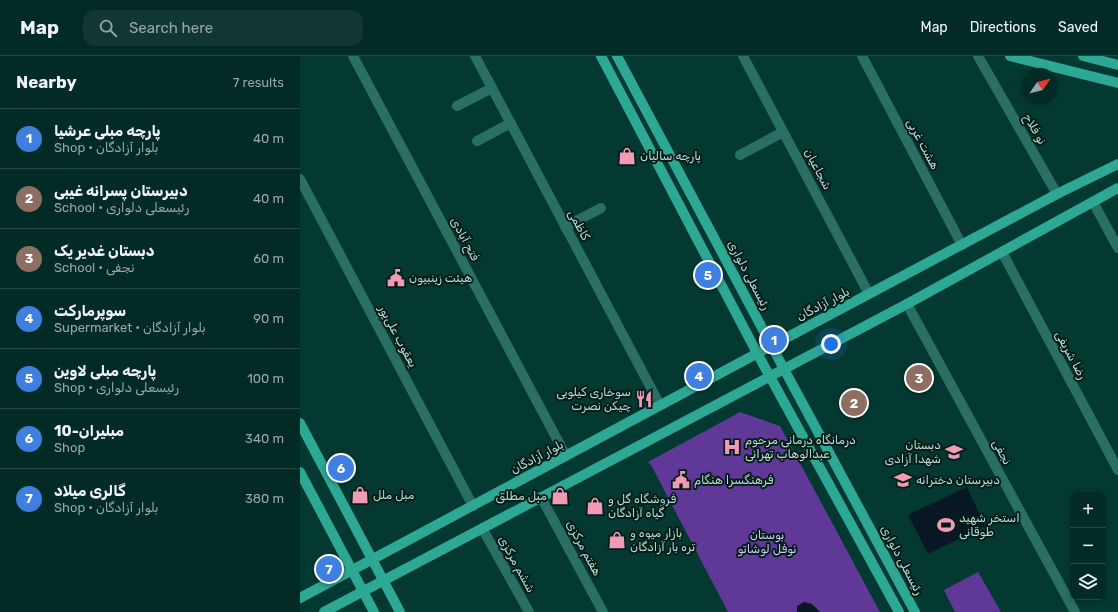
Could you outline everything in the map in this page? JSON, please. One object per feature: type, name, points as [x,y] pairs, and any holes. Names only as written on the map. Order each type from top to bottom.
[{"type":"main road","points":[[601,56],[757,353],[899,612]]},
{"type":"main road","name":"رئیسعلی دلواری","points":[[617,56],[771,346],[916,612]]},
{"type":"main road","points":[[1010,56],[1118,83]]},
{"type":"main road","points":[[1083,56],[1118,65]]},
{"type":"main road","name":"بلوار آزادگان","points":[[352,571],[757,353],[1057,194],[1118,164]]},
{"type":"main road","points":[[324,612],[907,304],[1118,188]]},
{"type":"main road","points":[[300,423],[400,612]]},
{"type":"main road","points":[[300,472],[362,592],[374,612]]},
{"type":"main road","points":[[300,598],[352,571]]},
{"type":"street","name":"فتح آبادی","points":[[353,56],[566,456]]},
{"type":"street","name":"کاظمی","points":[[475,56],[660,405]]},
{"type":"street","name":"شجاعیان","points":[[743,56],[869,294]]},
{"type":"street","name":"هشت غربی","points":[[862,56],[962,245]]},
{"type":"street","name":"نو فلاح","points":[[978,56],[1057,194]]},
{"type":"street","points":[[457,106],[492,88]]},
{"type":"street","points":[[477,141],[511,123]]},
{"type":"street","points":[[740,155],[783,132]]},
{"type":"street","name":"یعقوب علی‌پور","points":[[300,180],[473,506]]},
{"type":"street","points":[[1093,202],[1118,248]]},
{"type":"street","points":[[566,227],[601,208]]},
{"type":"street","name":"رضا شریفی","points":[[1002,252],[1118,470]]},
{"type":"street","name":"نجفی","points":[[907,304],[1075,612]]},
{"type":"street","name":"هفتم مرکزی","points":[[542,497],[603,612]]},
{"type":"street","name":"ششم مرکزی","points":[[482,528],[529,612]]},
{"type":"green space","name":"بوستان نوفل لوشاتو","points":[[740,412],[780,426],[880,612],[728,612],[651,465],[648,462]]},
{"type":"green space","points":[[978,572],[1001,612],[955,612],[944,590]]},
{"type":"water","points":[[967,487],[985,526],[928,554],[908,515]]},
{"type":"water","points":[[804,602],[812,604],[820,612],[797,612],[797,606]]},
{"type":"place","name":"پارچه سالیان","points":[[627,156]]},
{"type":"place","name":"پارچه مبلی لاوین","points":[[708,275]]},
{"type":"place","name":"هیئت زینبیون","points":[[396,278]]},
{"type":"place","name":"پارچه مبلی عرشیا","points":[[774,340]]},
{"type":"place","name":"سوپرمارکت","points":[[699,376]]},
{"type":"place","name":"دبستان غدیر یک","points":[[919,378]]},
{"type":"place","name":"سوخاری کیلویی چیکن نصرت","points":[[644,399]]},
{"type":"place","name":"دبیرستان پسرانه غیبی","points":[[854,403]]},
{"type":"place","name":"درمانگاه درمانی مرحوم عبدالوهاب تهرانی","points":[[732,447]]},
{"type":"place","name":"دبستان شهدا آزادی","points":[[954,452]]},
{"type":"place","name":"مبلیران-10","points":[[341,468]]},
{"type":"place","name":"فرهنگسرا هنگام","points":[[681,480]]},
{"type":"place","name":"دبیرستان دخترانه","points":[[903,480]]},
{"type":"place","name":"مبل ملل","points":[[360,495]]},
{"type":"place","name":"مبل مطلق","points":[[560,496]]},
{"type":"place","name":"فروشگاه گل و گیاه آزادگان","points":[[595,506]]},
{"type":"place","name":"استخر شهید طوقانی","points":[[946,525]]},
{"type":"place","name":"بازار میوه و تره بار آزادگان","points":[[617,540]]},
{"type":"place","name":"گالری میلاد","points":[[329,569]]}]
